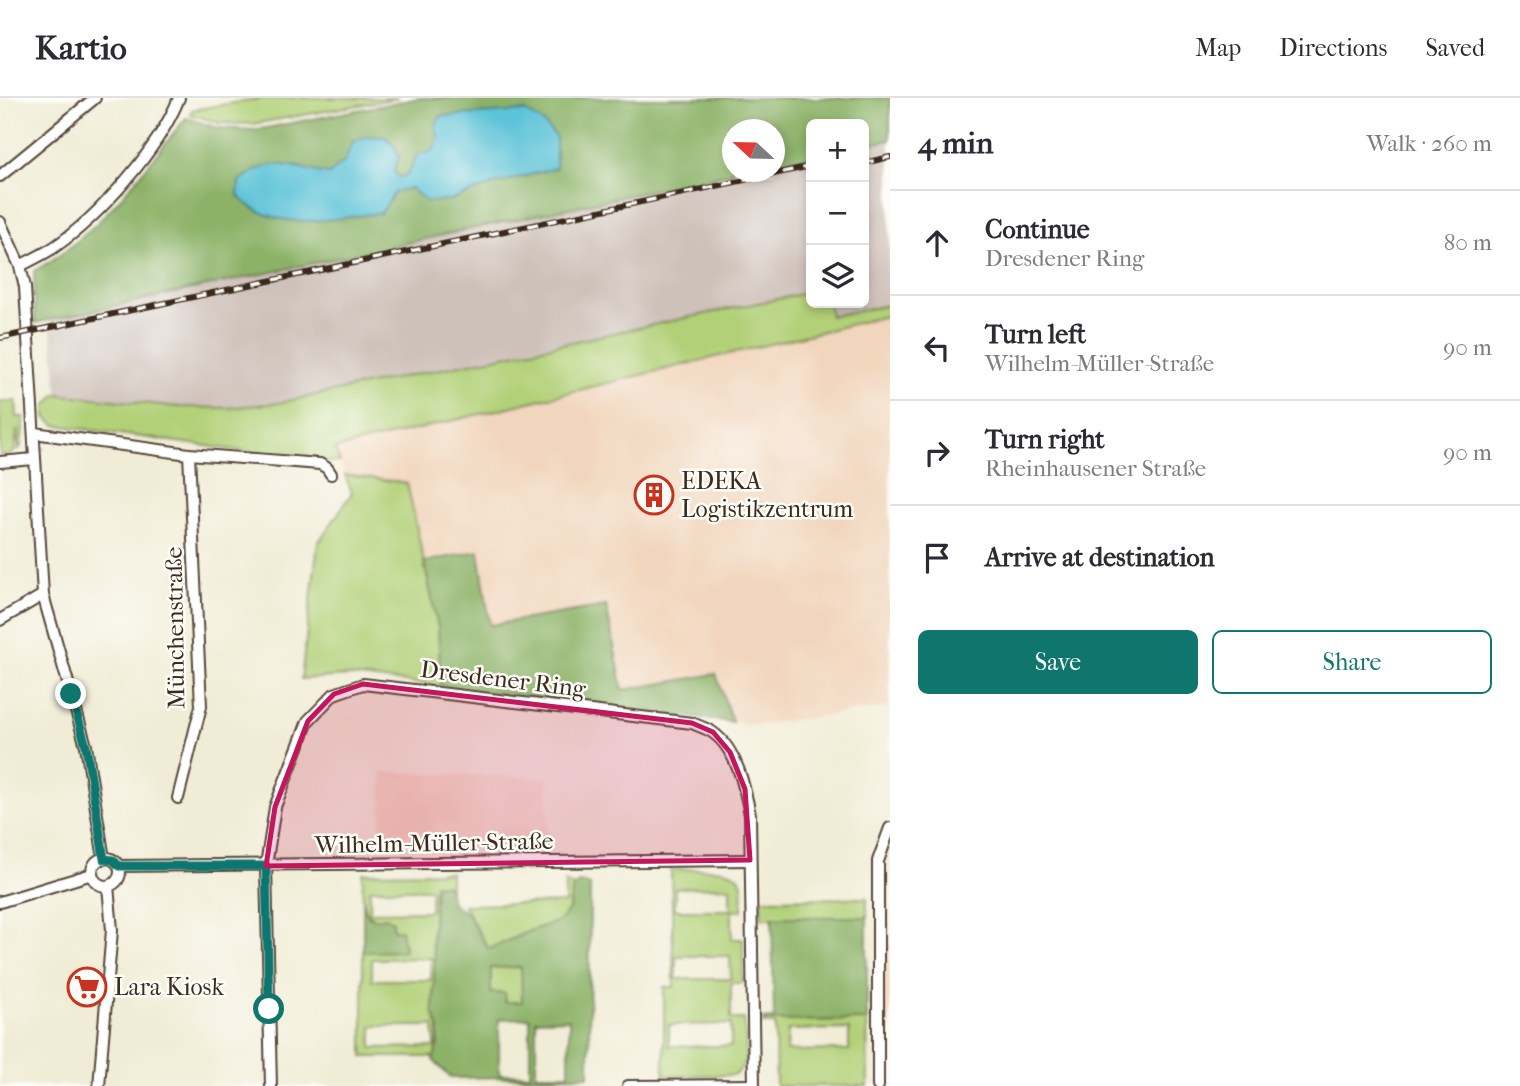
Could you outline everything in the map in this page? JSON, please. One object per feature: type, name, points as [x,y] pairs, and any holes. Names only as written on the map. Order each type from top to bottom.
[{"type":"street","points":[[0,176],[95,98]]},
{"type":"street","points":[[20,266],[51,249],[93,214],[150,151],[165,128],[179,98]]},
{"type":"street","points":[[0,222],[20,266],[25,287],[43,594],[86,746],[104,859]]},
{"type":"street","points":[[34,433],[189,454],[320,464],[331,474]]},
{"type":"street","name":"Münchenstraße","points":[[178,798],[201,706],[189,454]]},
{"type":"street","points":[[0,462],[34,459]]},
{"type":"street","points":[[0,620],[43,594]]},
{"type":"street","name":"Dresdener Ring","points":[[271,1086],[266,866],[275,807],[308,721],[334,694],[363,684],[692,723],[713,732],[730,752],[745,789],[750,815],[754,1085]]},
{"type":"street","points":[[878,1086],[878,861],[890,828]]},
{"type":"street","points":[[104,859],[113,860],[119,866],[118,879],[108,886],[99,885],[92,874],[95,864],[104,859]]},
{"type":"street","name":"Wilhelm-Müller-Straße","points":[[119,866],[750,860]]},
{"type":"street","points":[[0,902],[92,874]]},
{"type":"street","points":[[99,1086],[112,930],[108,886]]},
{"type":"street","points":[[628,1086],[754,1085]]},
{"type":"highlighted area","points":[[363,684],[692,723],[713,732],[730,752],[745,789],[750,860],[266,866],[275,807],[308,721],[334,694]]},
{"type":"shaded area","points":[[890,140],[890,305],[830,316],[829,308],[869,308],[869,144]]},
{"type":"shaded area","points":[[806,157],[806,293],[278,403],[227,408],[179,407],[58,395],[50,320],[722,175],[722,182],[785,182],[785,162]]},
{"type":"shaded area","name":"EDEKA Logistikzentrum","points":[[890,315],[890,707],[756,725],[732,722],[715,674],[623,690],[490,625],[479,552],[424,562],[407,483],[345,475],[334,449]]},
{"type":"shaded area","points":[[382,772],[548,778],[548,840],[381,841]]},
{"type":"shaded area","points":[[890,833],[890,1086],[880,1086],[879,862]]},
{"type":"green space","points":[[263,98],[398,98],[253,124],[219,123],[190,114],[192,110]]},
{"type":"green space","points":[[419,98],[890,98],[890,140],[869,144],[869,119],[806,119],[806,157],[785,162],[785,119],[722,119],[722,175],[35,323],[34,271],[57,257],[98,222],[186,118],[218,128],[256,130]]},
{"type":"green space","points":[[806,293],[806,308],[829,308],[831,316],[890,305],[890,315],[335,449],[340,462],[321,462],[55,425],[46,417],[46,406],[56,394],[179,407],[227,408],[278,403]]},
{"type":"green space","points":[[16,401],[17,417],[24,417],[21,446],[19,449],[17,429],[15,451],[10,455],[0,456],[0,402]]},
{"type":"green space","points":[[345,475],[407,483],[438,627],[441,686],[349,676],[301,679],[318,543],[352,493]]},
{"type":"green space","points":[[479,551],[490,625],[606,606],[623,690],[716,674],[732,722],[441,686],[438,627],[424,562]]},
{"type":"green space","points":[[710,869],[737,875],[743,891],[742,910],[732,911],[732,939],[743,939],[743,983],[731,983],[731,1019],[744,1019],[746,1050],[740,1071],[734,1075],[664,1076],[664,987],[674,987],[671,870]],"holes":[[[730,887],[730,910],[675,910],[675,888]],[[676,956],[730,956],[731,979],[676,979]],[[731,1024],[731,1046],[669,1046],[669,1025]]]},
{"type":"green space","points":[[450,872],[450,894],[447,885],[435,885],[433,1011],[439,1028],[435,1057],[363,1057],[363,952],[404,951],[404,942],[365,909],[363,873]],"holes":[[[370,889],[431,889],[430,911],[370,912]],[[431,958],[431,980],[372,980],[372,959]],[[372,1026],[434,1026],[435,1047],[372,1048]]]},
{"type":"green space","points":[[565,882],[573,887],[569,910],[559,921],[488,949],[464,905],[565,903]]},
{"type":"green space","points":[[580,882],[590,885],[589,1076],[451,1078],[433,1060],[438,1046],[439,1029],[433,1011],[435,884],[447,885],[452,903],[466,913],[489,949],[559,921],[569,910],[573,887]],"holes":[[[521,967],[522,1002],[505,1002],[505,993],[491,993],[491,968]],[[530,1018],[530,1074],[499,1074],[499,1019]],[[569,1019],[569,1074],[536,1074],[536,1020]]]},
{"type":"green space","points":[[363,897],[368,915],[375,918],[386,917],[393,921],[393,930],[401,930],[404,951],[363,952]]},
{"type":"green space","points":[[867,898],[867,917],[761,918],[761,899]]},
{"type":"green space","points":[[772,917],[867,917],[867,1020],[763,1021],[774,1018]]},
{"type":"green space","points":[[522,967],[522,1002],[505,1002],[491,993],[491,968]]},
{"type":"green space","points":[[867,1020],[868,1086],[776,1086],[775,1024],[763,1024],[763,1021]],"holes":[[[849,1029],[849,1050],[787,1051],[788,1030]]]},
{"type":"water","points":[[525,111],[544,123],[556,137],[556,168],[495,184],[452,200],[427,202],[410,188],[395,192],[381,213],[325,220],[287,220],[270,216],[253,208],[238,196],[239,181],[273,165],[329,174],[344,162],[353,141],[369,136],[386,137],[399,157],[394,172],[399,177],[407,176],[417,155],[433,151],[439,137],[435,127],[441,116]]},
{"type":"railway","points":[[869,162],[890,157]]},
{"type":"railway","points":[[0,338],[806,167]]},
{"type":"place","name":"EDEKA Logistikzentrum","points":[[654,495]]},
{"type":"place","name":"Lara Kiosk","points":[[87,987]]},
{"type":"route","points":[[71,694],[86,746],[104,859],[113,860],[119,866],[266,866],[269,1009]]}]
